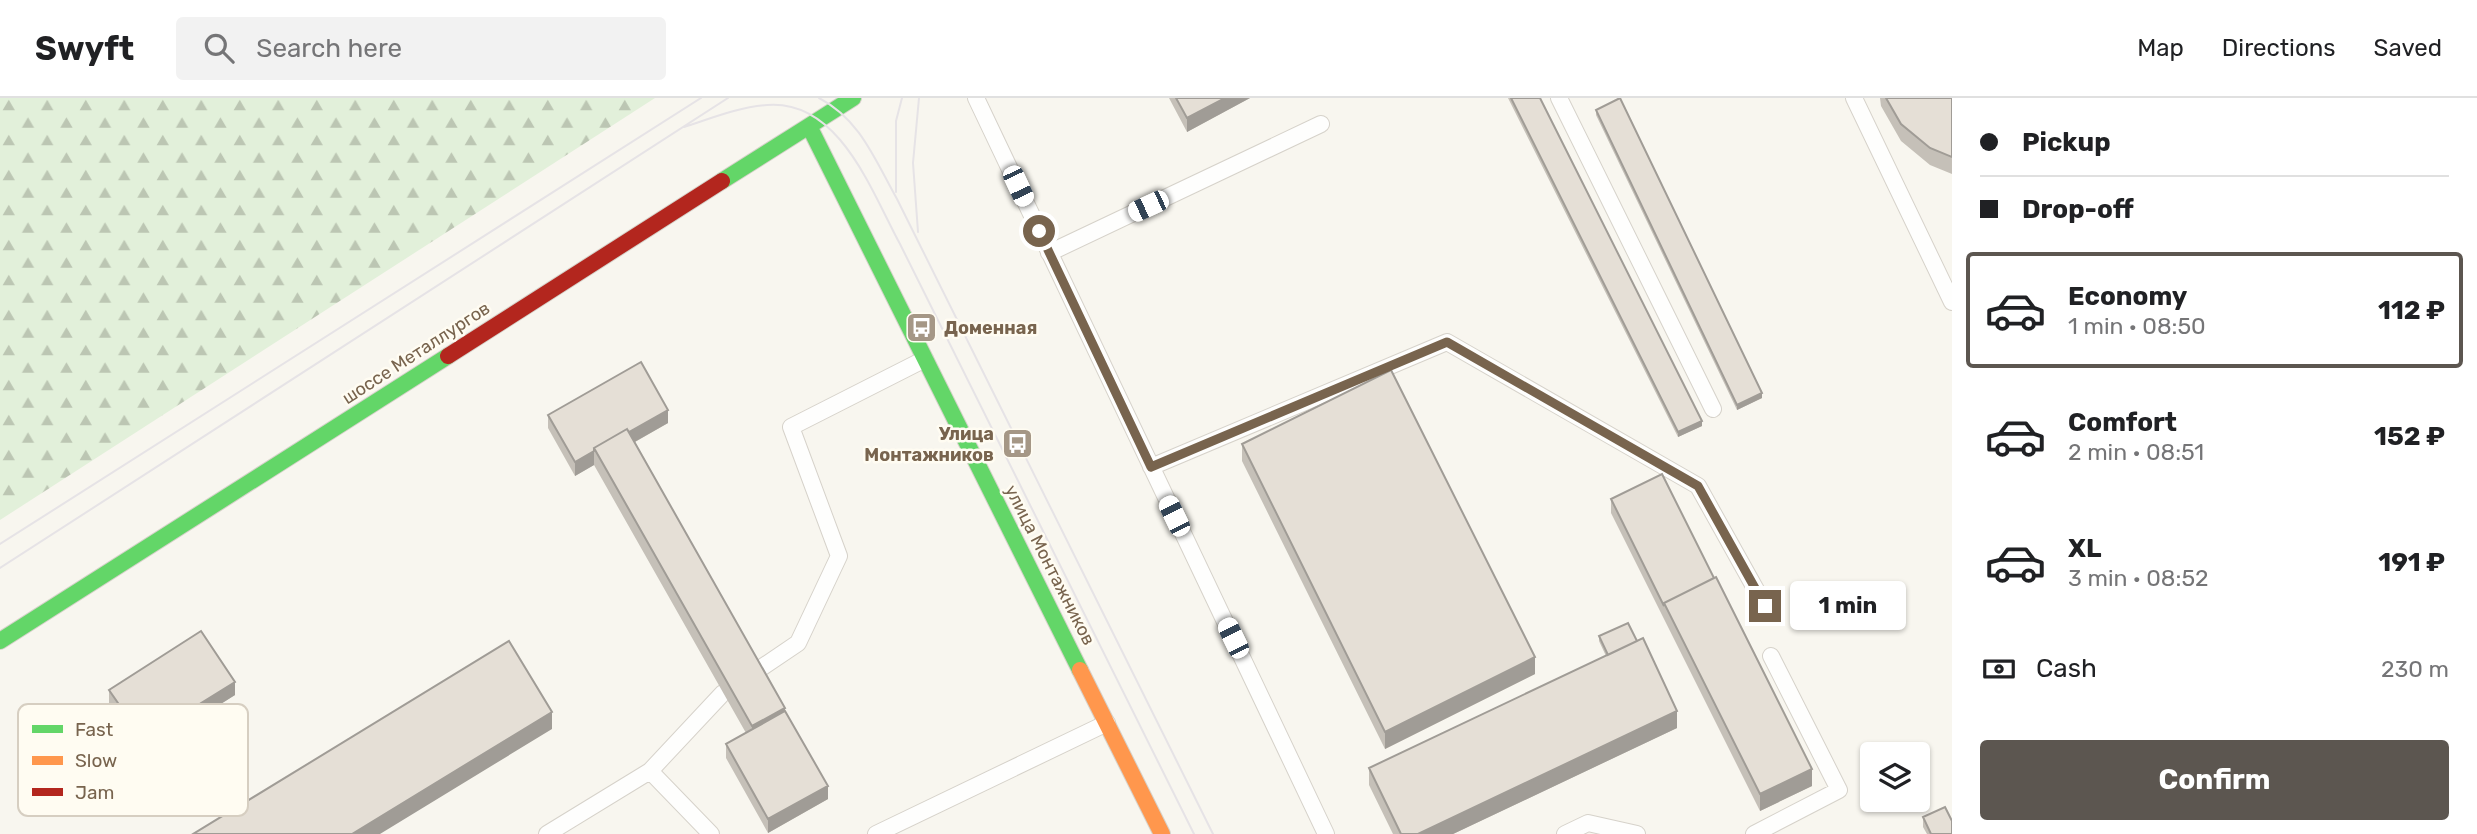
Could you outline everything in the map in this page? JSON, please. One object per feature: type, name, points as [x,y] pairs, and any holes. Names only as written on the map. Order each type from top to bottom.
[{"type":"main road","name":"шоссе Металлургов","points":[[0,641],[853,98]]},
{"type":"main road","name":"улица Монтажников","points":[[809,126],[1162,834]]},
{"type":"lane","points":[[976,98],[1326,834]]},
{"type":"lane","points":[[1559,98],[1713,409]]},
{"type":"lane","points":[[1854,98],[1952,302]]},
{"type":"lane","points":[[1049,253],[1321,124]]},
{"type":"lane","points":[[1151,467],[1447,342],[1698,486],[1765,606]]},
{"type":"lane","points":[[755,672],[798,643],[839,556],[791,427],[925,359]]},
{"type":"lane","points":[[1754,834],[1839,790],[1771,656]]},
{"type":"lane","points":[[547,834],[650,771],[723,693]]},
{"type":"lane","points":[[876,834],[1107,723]]},
{"type":"lane","points":[[650,771],[711,834]]},
{"type":"lane","points":[[1565,834],[1588,822],[1637,834]]},
{"type":"green space","points":[[0,98],[655,98],[0,520]]},
{"type":"building","points":[[1176,98],[1225,98],[1187,118]]},
{"type":"building","points":[[1511,98],[1540,98],[1702,421],[1678,432]]},
{"type":"building","points":[[1620,98],[1762,393],[1737,405],[1596,110]]},
{"type":"building","points":[[1886,98],[1952,98],[1952,157],[1930,148],[1901,124]]},
{"type":"building","points":[[641,362],[668,410],[629,432],[627,429],[575,462],[548,415]]},
{"type":"building","points":[[1391,370],[1535,657],[1385,732],[1242,444]]},
{"type":"building","points":[[627,429],[785,708],[752,726],[594,448]]},
{"type":"building","points":[[1662,474],[1714,578],[1664,603],[1664,606],[1611,499]]},
{"type":"building","points":[[1716,577],[1812,769],[1760,794],[1664,603]]},
{"type":"building","points":[[1628,623],[1637,641],[1608,655],[1599,636]]},
{"type":"building","points":[[201,631],[235,682],[199,704],[119,704],[109,690]]},
{"type":"building","points":[[1643,638],[1677,711],[1418,834],[1401,834],[1369,768]]},
{"type":"building","points":[[509,641],[552,712],[352,834],[193,834],[222,816],[248,816],[248,800]]},
{"type":"building","points":[[785,711],[828,786],[768,819],[726,744]]},
{"type":"building","points":[[1945,807],[1952,821],[1952,834],[1931,834],[1923,817]]},
{"type":"tram line","points":[[0,544],[701,98]]},
{"type":"tram line","points":[[0,568],[728,98]]},
{"type":"tram line","points":[[819,98],[845,117],[856,129],[897,199],[1213,834]]},
{"type":"tram line","points":[[896,192],[896,121],[902,98]]},
{"type":"tram line","points":[[918,232],[913,163],[919,98]]},
{"type":"tram line","points":[[684,127],[746,108],[767,105],[793,107],[815,117],[834,133],[850,153],[900,244],[1194,834]]},
{"type":"traffic: fast","points":[[809,126],[853,98]]},
{"type":"traffic: fast","points":[[722,181],[809,126],[1080,670]]},
{"type":"traffic: fast","points":[[0,641],[448,356]]},
{"type":"traffic: slow","points":[[1080,670],[1162,834]]},
{"type":"traffic: jam","points":[[448,356],[722,181]]},
{"type":"place","name":"Доменная","points":[[921,328]]},
{"type":"place","name":"Улица Монтажников","points":[[1017,444]]},
{"type":"route","points":[[1039,231],[1151,467],[1447,342],[1698,486],[1765,606]]}]
